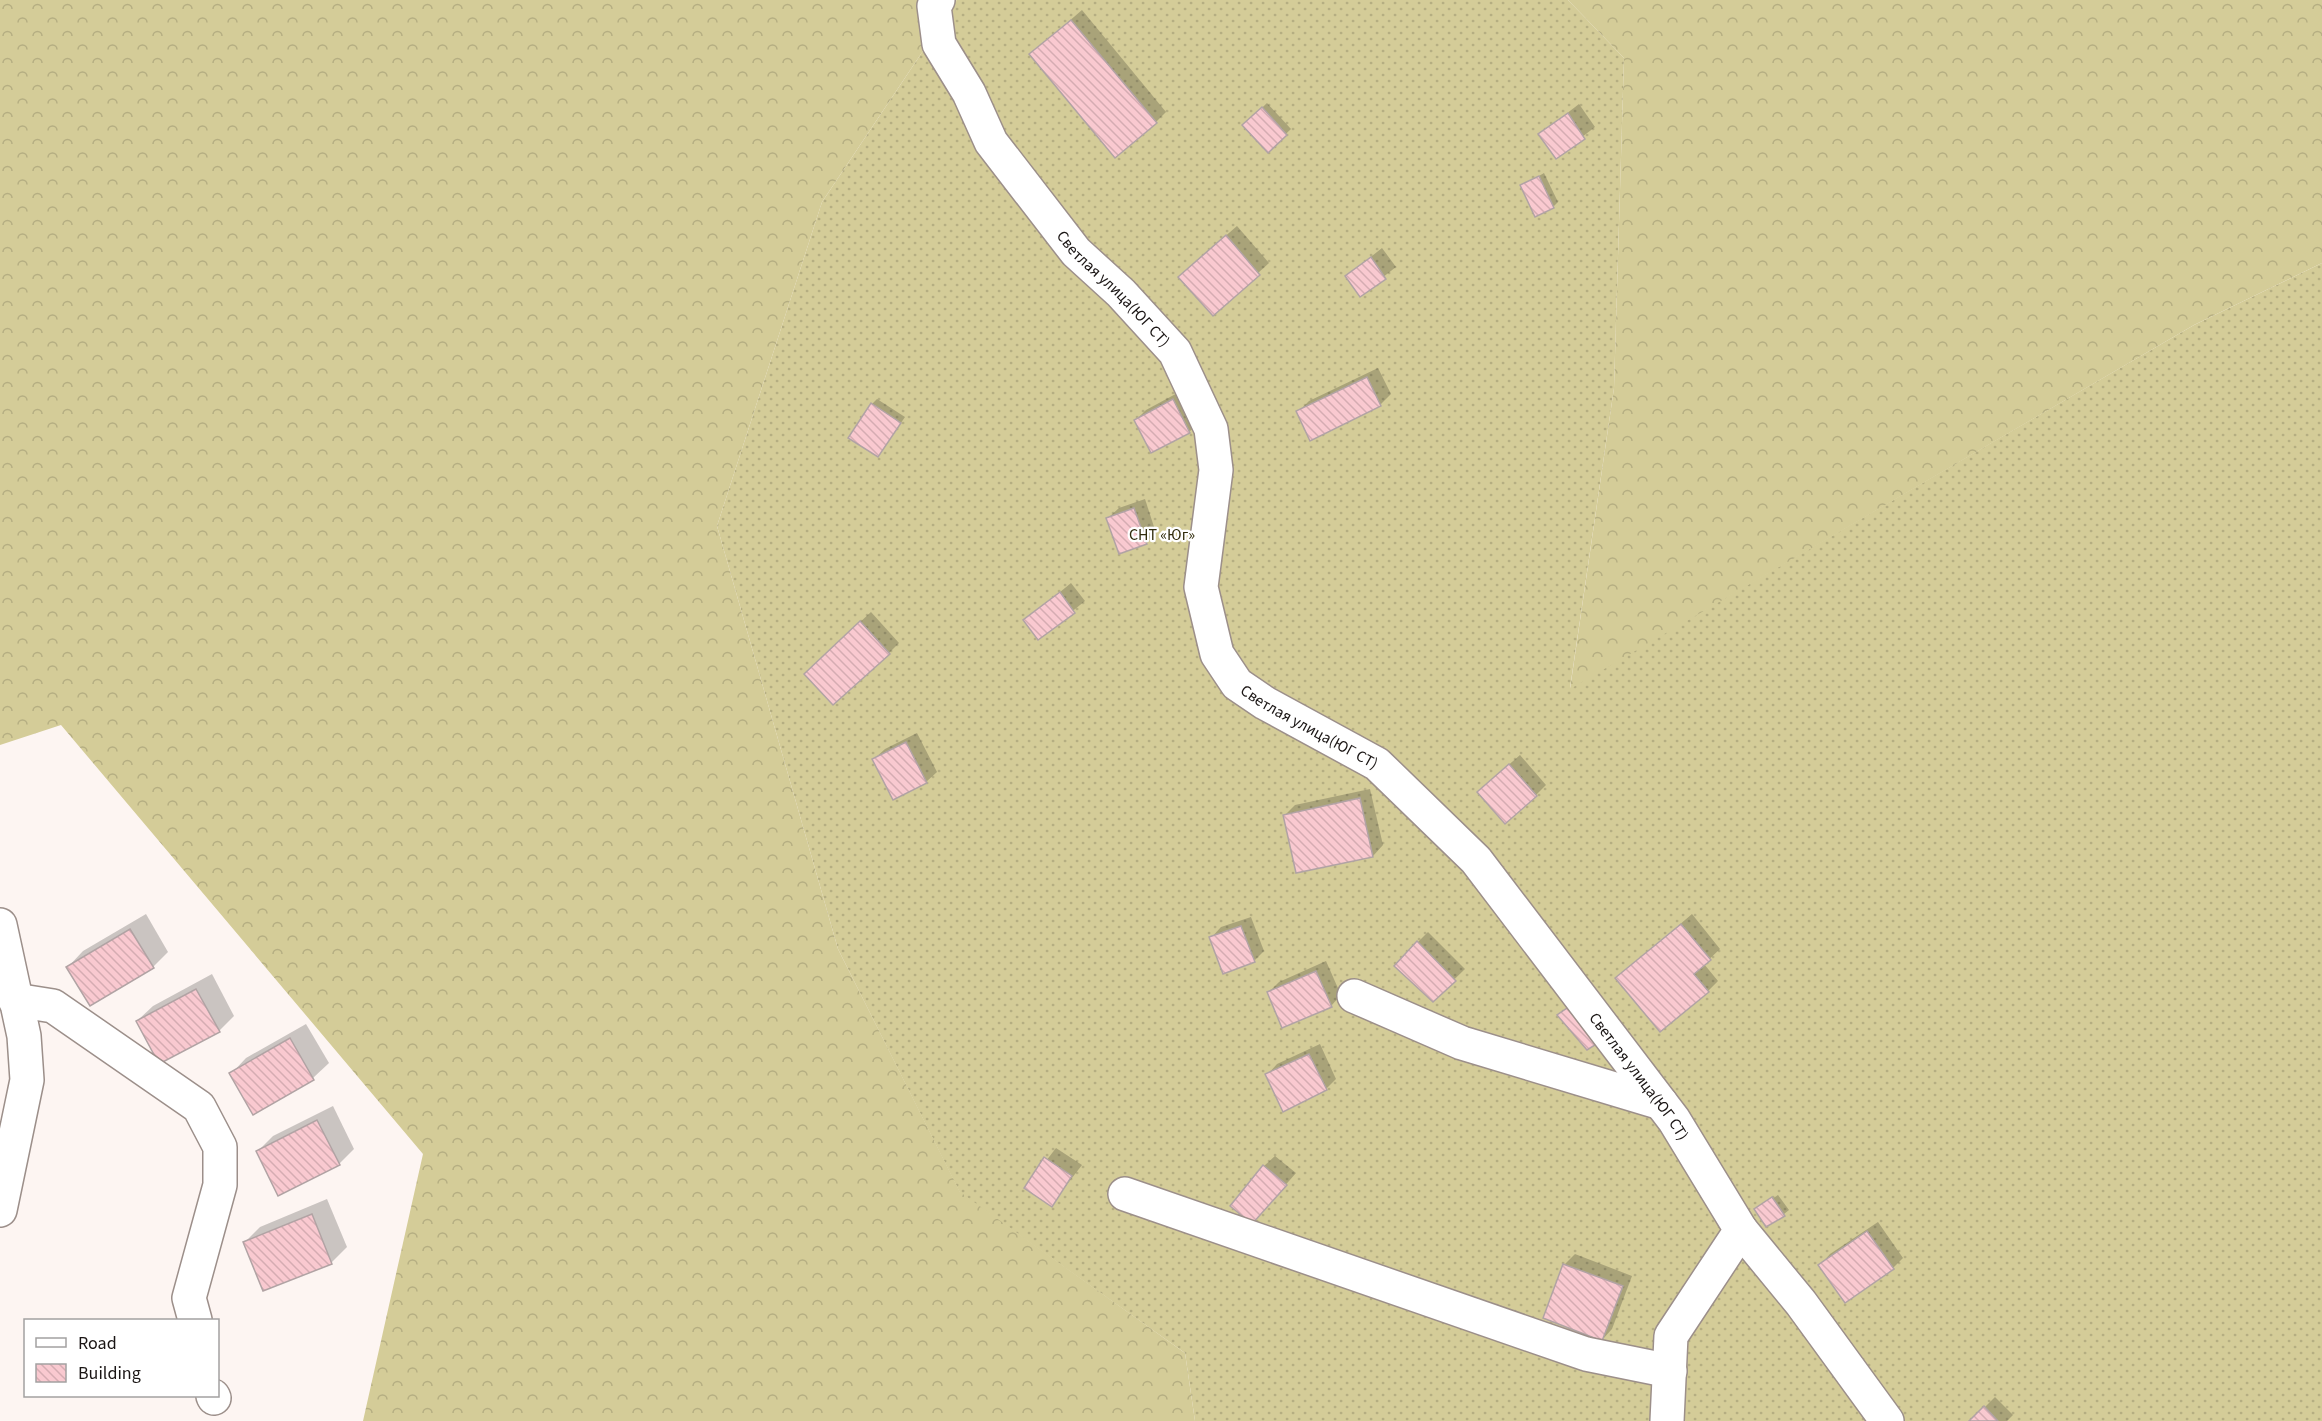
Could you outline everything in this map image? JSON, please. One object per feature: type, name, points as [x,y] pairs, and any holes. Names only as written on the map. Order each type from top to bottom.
[{"type":"street","name":"Светлая улица(ЮГ СТ)","points":[[938,0],[934,6],[939,44],[969,93],[991,141],[1076,252],[1121,293],[1175,352],[1211,429],[1216,470],[1201,587],[1217,654],[1237,684],[1265,703],[1377,764],[1476,860],[1661,1103],[1741,1230],[1802,1303],[1887,1421]]},
{"type":"street","points":[[0,925],[24,1036],[27,1080],[0,1210]]},
{"type":"street","points":[[1354,996],[1462,1042],[1661,1103]]},
{"type":"street","points":[[15,1000],[53,1006],[149,1070],[199,1107],[219,1148],[220,1185],[189,1298],[195,1319]]},
{"type":"street","points":[[1125,1194],[1586,1354],[1670,1371]]},
{"type":"street","points":[[1667,1421],[1671,1336],[1741,1230]]},
{"type":"green space","points":[[0,0],[957,0],[822,202],[717,526],[838,949],[960,1192],[1185,1353],[1195,1421],[363,1421],[423,1154],[61,725],[0,745]]},
{"type":"green space","name":"СНТ «Юг»","points":[[957,0],[1568,0],[1624,58],[1614,388],[1570,688],[2194,325],[2322,263],[2322,1421],[1195,1421],[1185,1353],[960,1193],[838,949],[717,526],[822,202]]},
{"type":"green space","points":[[1568,0],[2322,0],[2322,263],[2194,325],[1570,689],[1614,388],[1624,58]]},
{"type":"building","points":[[1071,20],[1157,123],[1115,158],[1029,54]]},
{"type":"building","points":[[1262,107],[1287,135],[1268,153],[1242,125]]},
{"type":"building","points":[[1568,113],[1585,139],[1556,159],[1538,134]]},
{"type":"building","points":[[1539,176],[1554,208],[1535,217],[1520,185]]},
{"type":"building","points":[[1226,235],[1260,275],[1213,316],[1178,277]]},
{"type":"building","points":[[1371,257],[1386,279],[1360,297],[1345,276]]},
{"type":"building","points":[[1367,377],[1381,406],[1310,441],[1296,411]]},
{"type":"building","points":[[1173,399],[1190,433],[1151,453],[1134,420]]},
{"type":"building","points":[[871,403],[901,423],[878,457],[848,438]]},
{"type":"building","points":[[1134,508],[1147,544],[1119,554],[1106,518]]},
{"type":"building","points":[[1060,592],[1075,613],[1038,640],[1023,620]]},
{"type":"building","points":[[860,621],[890,654],[833,705],[804,674]]},
{"type":"building","points":[[906,742],[927,783],[893,800],[872,759]]},
{"type":"building","points":[[1509,764],[1537,796],[1505,824],[1477,792]]},
{"type":"building","points":[[1360,798],[1373,857],[1296,873],[1283,815]]},
{"type":"building","points":[[1681,924],[1711,960],[1694,974],[1709,992],[1660,1032],[1615,978]]},
{"type":"building","points":[[1241,926],[1255,962],[1223,974],[1209,937]]},
{"type":"building","points":[[130,929],[154,968],[90,1006],[66,967]]},
{"type":"building","points":[[1417,941],[1456,981],[1433,1002],[1394,966]]},
{"type":"building","points":[[1316,971],[1332,1007],[1282,1028],[1267,992]]},
{"type":"building","points":[[196,989],[220,1032],[159,1064],[136,1021]]},
{"type":"building","points":[[1576,1002],[1603,1040],[1587,1050],[1557,1015]]},
{"type":"building","points":[[290,1038],[314,1080],[253,1115],[229,1073]]},
{"type":"building","points":[[1309,1054],[1327,1090],[1283,1112],[1265,1074]]},
{"type":"building","points":[[317,1120],[340,1165],[278,1196],[256,1151]]},
{"type":"building","points":[[1044,1157],[1072,1176],[1052,1207],[1024,1188]]},
{"type":"building","points":[[1263,1165],[1287,1185],[1252,1224],[1230,1206]]},
{"type":"building","points":[[1772,1197],[1785,1216],[1766,1227],[1754,1209]]},
{"type":"building","points":[[312,1214],[332,1264],[263,1291],[243,1242]]},
{"type":"building","points":[[1867,1231],[1894,1269],[1845,1303],[1818,1265]]},
{"type":"building","points":[[1563,1264],[1623,1286],[1602,1341],[1543,1318]]},
{"type":"building","points":[[1984,1406],[1998,1421],[1969,1421]]}]
